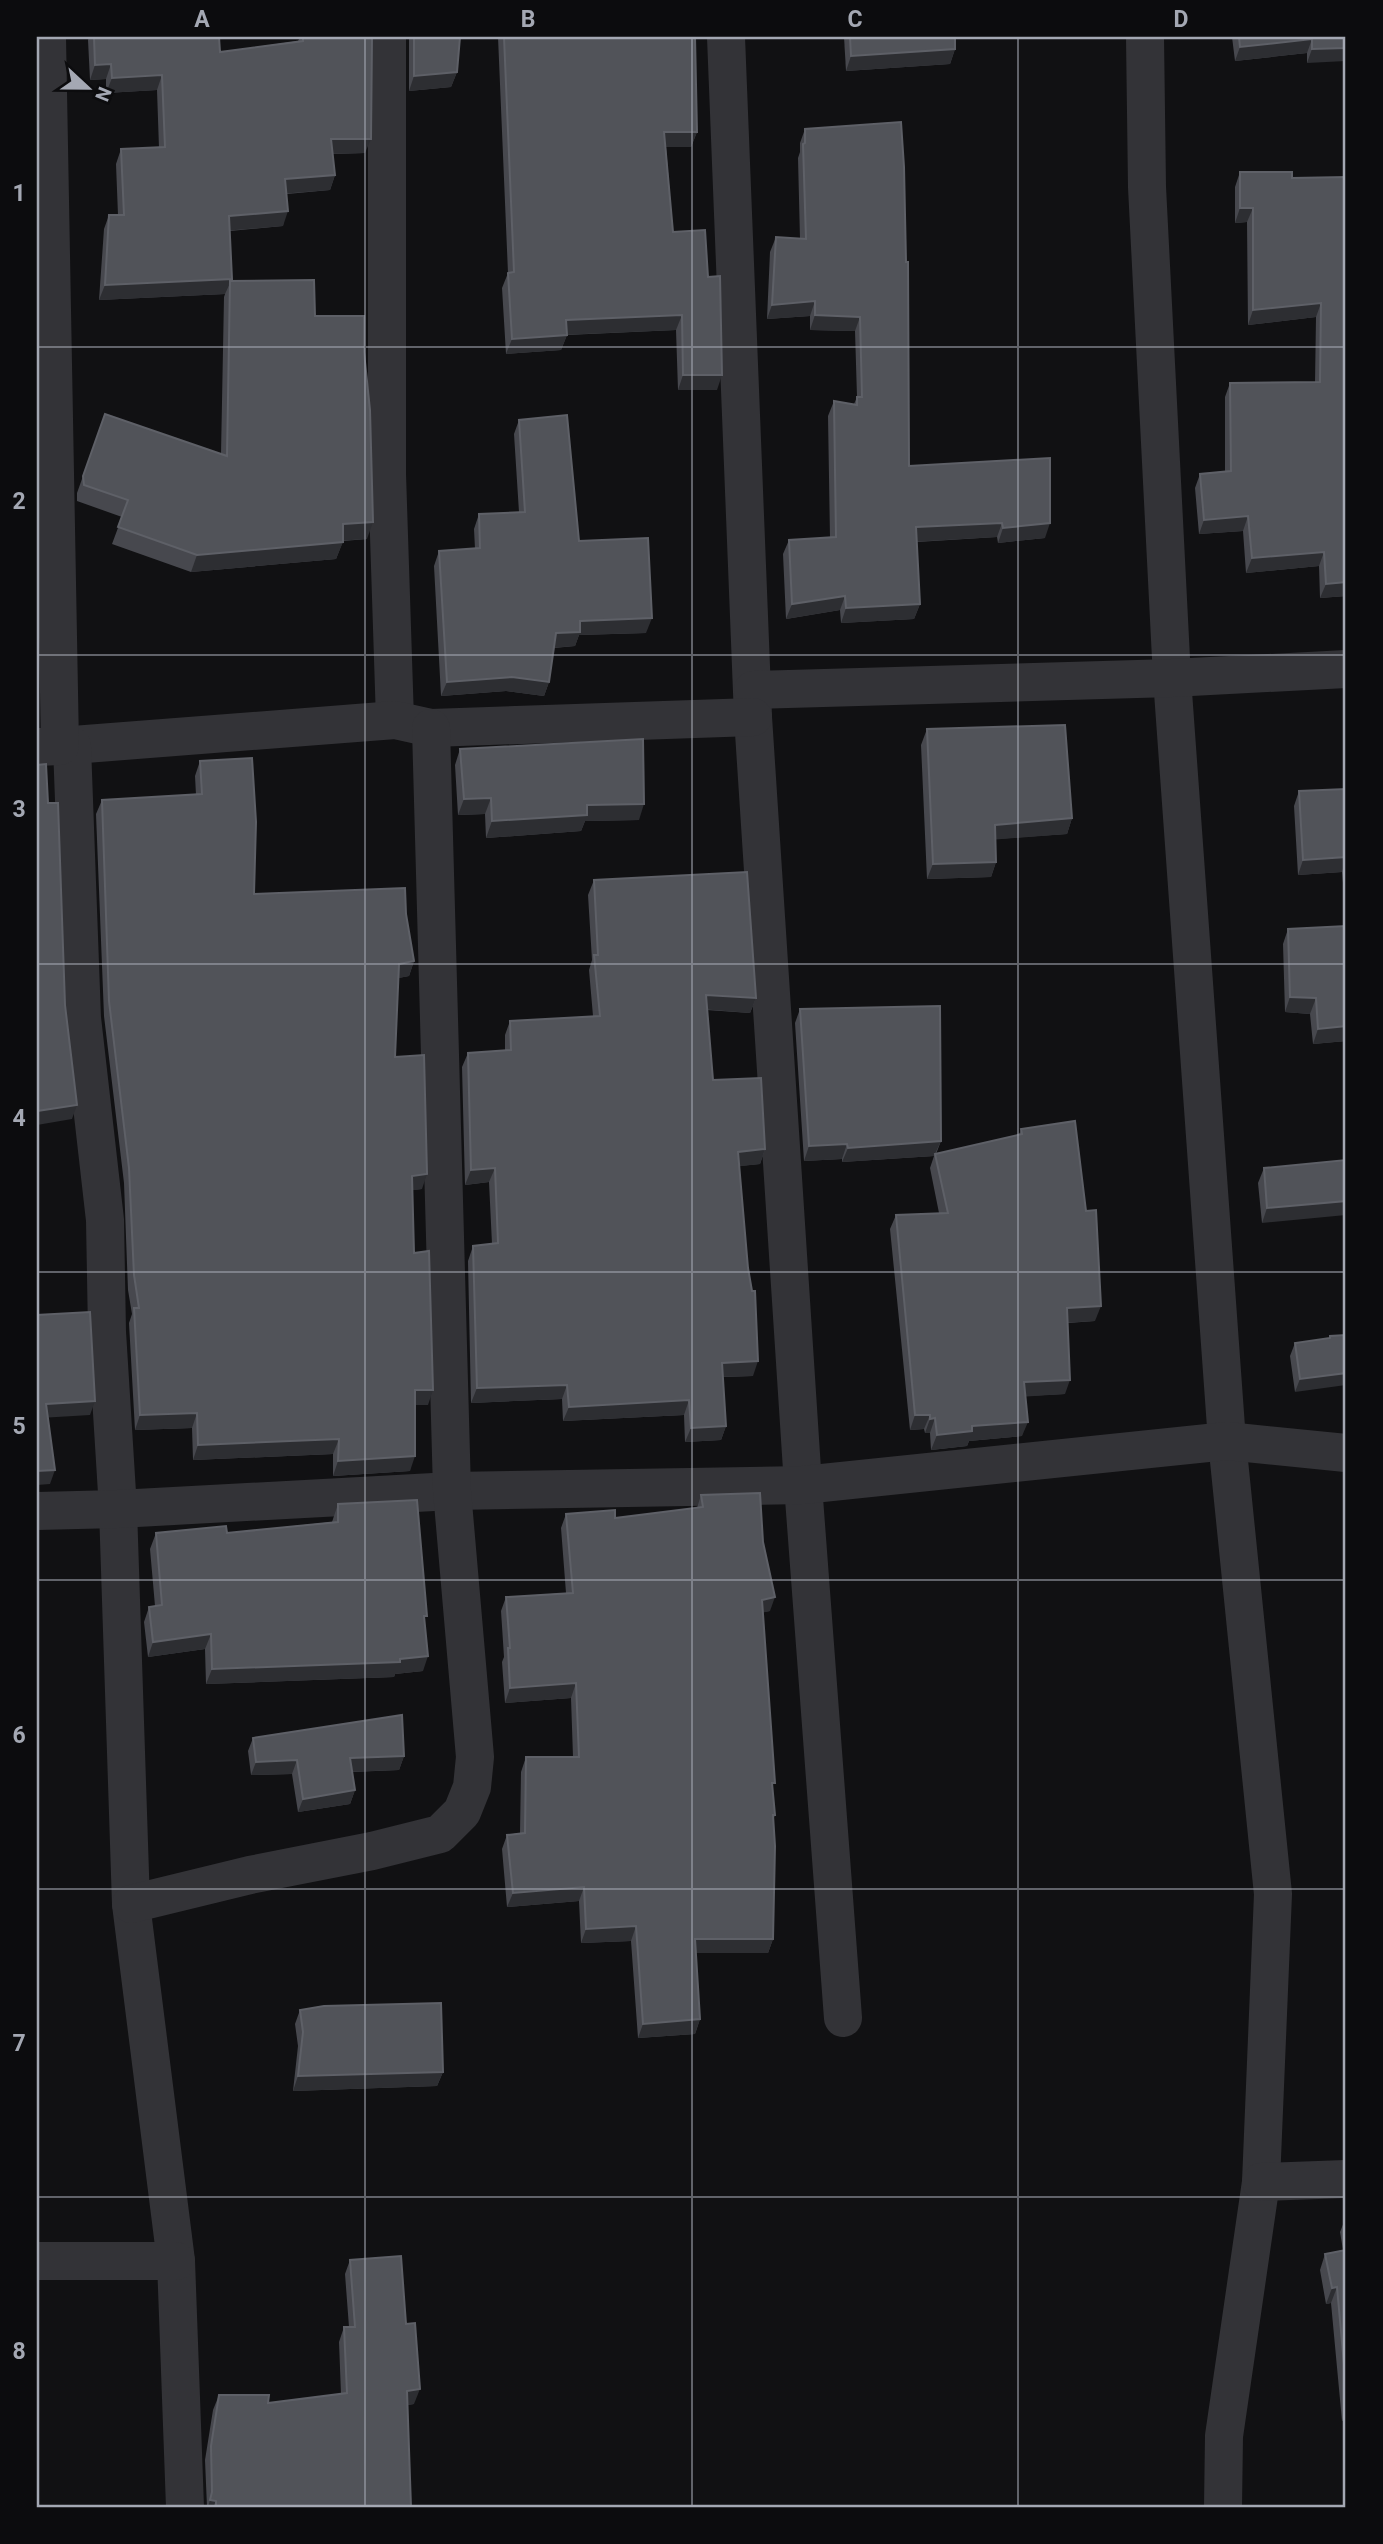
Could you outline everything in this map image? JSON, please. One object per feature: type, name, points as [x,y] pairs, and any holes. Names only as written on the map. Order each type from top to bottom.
[{"type":"street","points":[[47,37],[56,747],[105,1220],[107,1332],[118,1508],[131,1904],[176,2260],[185,2507]]},
{"type":"street","points":[[131,1904],[250,1875],[372,1851],[440,1833],[462,1812],[472,1787],[475,1757],[452,1490],[413,724],[387,474],[387,37]]},
{"type":"street","points":[[726,37],[753,704],[803,1485],[843,2018]]},
{"type":"street","points":[[1145,37],[1147,187],[1172,678],[1227,1441],[1273,1894],[1261,2182],[1224,2436],[1223,2507]]},
{"type":"street","points":[[56,747],[1346,669]]},
{"type":"street","points":[[37,1511],[452,1490],[803,1485],[1227,1441],[1346,1453]]},
{"type":"street","points":[[1261,2182],[1346,2179]]},
{"type":"street","points":[[37,2261],[176,2260]]},
{"type":"building","points":[[94,37],[219,37],[220,52],[303,41],[303,37],[372,37],[371,139],[331,139],[335,175],[285,179],[288,211],[229,216],[232,279],[105,285],[109,215],[124,215],[121,149],[165,147],[162,75],[112,78],[111,64],[95,65]]},
{"type":"building","points":[[414,37],[460,37],[457,72],[414,76]]},
{"type":"building","points":[[504,37],[695,37],[697,132],[664,132],[673,232],[705,230],[708,277],[720,276],[722,375],[683,375],[682,315],[566,320],[567,335],[512,339],[508,273],[514,272]]},
{"type":"building","points":[[850,37],[955,37],[955,49],[851,56]]},
{"type":"building","points":[[1239,37],[1346,37],[1346,48],[1312,49],[1312,39],[1240,47]]},
{"type":"building","points":[[901,122],[908,262],[909,466],[1050,458],[1050,523],[1003,528],[1002,523],[916,527],[920,604],[846,608],[845,596],[792,604],[789,540],[836,537],[834,401],[857,405],[857,397],[862,397],[860,317],[815,315],[815,301],[772,305],[776,237],[806,239],[803,144],[805,129]]},
{"type":"building","points":[[1240,172],[1292,172],[1292,178],[1346,177],[1346,582],[1326,584],[1324,552],[1252,558],[1248,516],[1204,520],[1200,474],[1231,471],[1230,383],[1320,382],[1321,303],[1253,310],[1253,208],[1240,208]]},
{"type":"building","points":[[314,280],[315,316],[364,316],[373,522],[343,524],[343,542],[197,555],[118,527],[128,500],[84,485],[83,476],[105,414],[227,456],[230,281]]},
{"type":"building","points":[[567,415],[579,541],[648,538],[652,618],[580,621],[580,632],[556,633],[549,682],[512,677],[447,682],[439,551],[480,548],[479,514],[525,512],[519,420]]},
{"type":"building","points":[[1065,725],[1072,818],[995,825],[996,862],[933,864],[927,729]]},
{"type":"building","points":[[643,739],[644,804],[587,805],[587,815],[492,821],[491,798],[464,799],[460,749]]},
{"type":"building","points":[[252,758],[256,822],[254,894],[405,888],[406,914],[414,961],[399,964],[395,1057],[424,1055],[427,1174],[412,1176],[414,1253],[429,1251],[433,1390],[415,1390],[415,1456],[338,1461],[339,1439],[198,1445],[197,1413],[140,1415],[134,1308],[139,1308],[134,1275],[129,1168],[109,1001],[102,800],[202,794],[200,761]]},
{"type":"building","points":[[46,764],[48,803],[58,803],[65,1005],[77,1105],[37,1111],[37,765]]},
{"type":"building","points":[[1346,789],[1346,857],[1303,860],[1299,791]]},
{"type":"building","points":[[747,872],[756,998],[706,995],[713,1080],[761,1078],[765,1149],[738,1152],[748,1268],[752,1291],[755,1291],[758,1361],[722,1363],[726,1426],[691,1428],[689,1400],[569,1407],[567,1385],[477,1388],[473,1246],[498,1243],[495,1168],[471,1170],[468,1053],[511,1050],[510,1021],[600,1016],[594,955],[598,955],[594,880]]},
{"type":"building","points":[[1346,926],[1346,1026],[1318,1029],[1316,998],[1290,997],[1288,929]]},
{"type":"building","points":[[940,1006],[941,1141],[848,1148],[847,1144],[809,1146],[800,1009]]},
{"type":"building","points":[[1075,1121],[1086,1211],[1096,1210],[1101,1306],[1067,1308],[1070,1380],[1024,1382],[1028,1422],[972,1426],[972,1431],[937,1435],[935,1418],[930,1419],[930,1415],[915,1415],[896,1215],[948,1213],[935,1154],[1022,1134],[1021,1129]]},
{"type":"building","points":[[1346,1160],[1346,1201],[1267,1208],[1264,1168]]},
{"type":"building","points":[[90,1312],[95,1401],[46,1404],[55,1470],[37,1471],[37,1315]]},
{"type":"building","points":[[1346,1335],[1346,1373],[1300,1379],[1295,1343]]},
{"type":"building","points":[[760,1493],[763,1542],[775,1597],[762,1600],[775,1783],[772,1783],[775,1815],[773,1939],[695,1939],[700,2019],[643,2024],[636,1926],[586,1929],[584,1887],[513,1893],[507,1835],[525,1833],[526,1757],[579,1757],[576,1683],[510,1688],[506,1597],[573,1593],[566,1514],[615,1510],[615,1518],[703,1507],[701,1495]]},
{"type":"building","points":[[417,1500],[428,1656],[400,1659],[400,1662],[212,1669],[211,1634],[153,1642],[149,1607],[162,1605],[156,1533],[226,1526],[227,1533],[338,1522],[338,1504]]},
{"type":"building","points":[[402,1715],[404,1756],[350,1758],[355,1790],[303,1799],[297,1760],[256,1762],[253,1738]]},
{"type":"building","points":[[441,2003],[443,2072],[298,2076],[303,2032],[300,2010],[324,2006]]},
{"type":"building","points":[[1346,2250],[1346,2387],[1337,2287],[1332,2288],[1325,2254]]},
{"type":"building","points":[[401,2256],[406,2324],[415,2323],[420,2389],[407,2391],[411,2507],[216,2507],[216,2501],[210,2500],[211,2446],[219,2395],[269,2395],[268,2403],[347,2393],[344,2327],[355,2327],[350,2260]]}]
